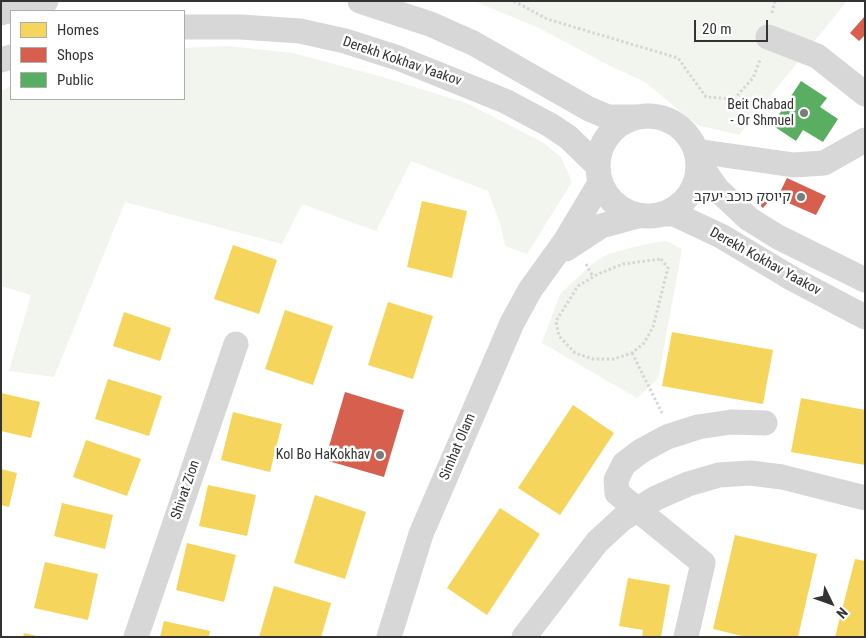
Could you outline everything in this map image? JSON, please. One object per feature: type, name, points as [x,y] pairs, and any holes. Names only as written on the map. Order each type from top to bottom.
[{"type":"street","points":[[12,10],[46,1]]},
{"type":"street","points":[[360,1],[430,24],[473,44],[589,109],[608,117],[651,116],[666,119],[679,126],[690,137],[697,156],[695,185],[686,200],[672,211],[655,216],[638,216],[622,209],[609,198],[599,174],[601,148],[610,133],[622,123],[636,117]]},
{"type":"street","name":"Derekh Kokhav Yaakov","points":[[185,26],[300,31],[344,41],[398,58],[505,102],[550,125],[568,137],[599,174]]},
{"type":"street","points":[[768,36],[818,56],[865,94]]},
{"type":"street","points":[[697,156],[794,165],[824,163],[865,140]]},
{"type":"street","name":"Derekh Kokhav Yaakov","points":[[697,156],[718,190],[750,219],[785,241],[865,280]]},
{"type":"street","name":"Simhat Olam","points":[[389,637],[421,534],[512,323],[530,290],[548,266],[599,174]]},
{"type":"street","name":"Derekh Kokhav Yaakov","points":[[663,214],[674,214],[721,236],[793,279],[865,317]]},
{"type":"street","name":"Simhat Olam","points":[[548,266],[578,239],[601,226],[638,216]]},
{"type":"street","name":"Shivat Zion","points":[[136,637],[236,344]]},
{"type":"street","points":[[686,637],[703,564],[617,493],[616,480],[624,464],[673,435],[698,427],[731,422],[765,423]]},
{"type":"street","points":[[524,637],[597,542],[622,519],[636,510],[656,498],[688,484],[719,475],[750,473],[802,481],[865,498]]},
{"type":"path","points":[[514,1],[547,19],[678,58],[706,97],[734,99],[753,78],[768,36]]},
{"type":"path","points":[[660,259],[668,268],[653,327],[644,342],[632,353],[614,358],[594,359],[575,353],[559,336],[556,322],[578,286],[586,281],[623,264],[660,259]]},
{"type":"path","points":[[632,353],[673,435]]},
{"type":"shaded area","points":[[474,1],[847,1],[739,135],[697,125],[645,82],[612,67],[541,29]]},
{"type":"shaded area","points":[[228,46],[293,53],[386,78],[466,103],[544,143],[561,157],[572,182],[527,254],[505,246],[501,226],[488,191],[411,161],[376,231],[302,204],[282,244],[125,202],[54,377],[9,371],[31,295],[1,286],[1,91],[10,86],[10,100],[185,100],[185,48]]},
{"type":"shaded area","points":[[666,241],[682,249],[658,379],[637,398],[542,343],[560,294],[592,264],[608,254]]},
{"type":"building: Homes","points":[[422,201],[467,211],[452,278],[407,267]]},
{"type":"building: Homes","points":[[233,245],[277,260],[259,314],[214,299]]},
{"type":"building: Homes","points":[[388,302],[433,316],[413,379],[368,365]]},
{"type":"building: Homes","points":[[285,310],[333,326],[313,385],[265,369]]},
{"type":"building: Homes","points":[[124,312],[171,328],[160,361],[113,346]]},
{"type":"building: Homes","points":[[672,332],[773,350],[763,404],[662,386]]},
{"type":"building: Homes","points":[[108,379],[162,396],[149,436],[95,419]]},
{"type":"building: Homes","points":[[1,393],[40,402],[31,438],[1,431]]},
{"type":"building: Homes","points":[[801,398],[865,410],[865,465],[791,452]]},
{"type":"building: Homes","points":[[573,405],[614,433],[560,515],[518,488]]},
{"type":"building: Homes","points":[[233,412],[282,424],[270,472],[221,460]]},
{"type":"building: Homes","points":[[86,440],[141,459],[127,496],[73,477]]},
{"type":"building: Homes","points":[[1,469],[17,473],[9,507],[1,505]]},
{"type":"building: Homes","points":[[208,485],[256,495],[247,536],[199,526]]},
{"type":"building: Homes","points":[[315,495],[366,512],[345,579],[294,563]]},
{"type":"building: Homes","points":[[62,503],[113,515],[105,549],[54,536]]},
{"type":"building: Homes","points":[[500,508],[540,534],[487,615],[447,588]]},
{"type":"building: Homes","points":[[735,535],[817,554],[798,637],[746,637],[713,629]]},
{"type":"building: Homes","points":[[187,543],[236,555],[224,602],[176,590]]},
{"type":"building: Homes","points":[[855,559],[865,561],[865,637],[835,637]]},
{"type":"building: Homes","points":[[45,562],[98,574],[88,620],[34,608]]},
{"type":"building: Homes","points":[[628,578],[670,585],[661,637],[642,637],[643,630],[619,626]]},
{"type":"building: Homes","points":[[274,586],[331,603],[321,637],[259,637]]},
{"type":"building: Homes","points":[[164,621],[210,631],[209,637],[160,637]]},
{"type":"building: Homes","points":[[24,633],[37,636],[37,637],[23,637]]},
{"type":"building: Shops","points":[[865,16],[865,35],[859,41],[850,33]]},
{"type":"building: Shops","name":"קיוסק כוכב יעקב","points":[[787,178],[826,196],[816,215],[777,198]]},
{"type":"building: Shops","points":[[763,194],[770,200],[763,208],[756,202]]},
{"type":"building: Shops","points":[[345,392],[404,410],[384,477],[325,460]]},
{"type":"building: Public","name":"Beit Chabad - Or Shmuel","points":[[801,81],[827,98],[820,107],[838,119],[823,142],[803,130],[796,141],[772,125]]},
{"type":"place","name":"Beit Chabad - Or Shmuel","points":[[804,113]]},
{"type":"place","name":"קיוסק כוכב יעקב","points":[[801,197]]},
{"type":"place","name":"Kol Bo HaKokhav","points":[[380,455]]}]
